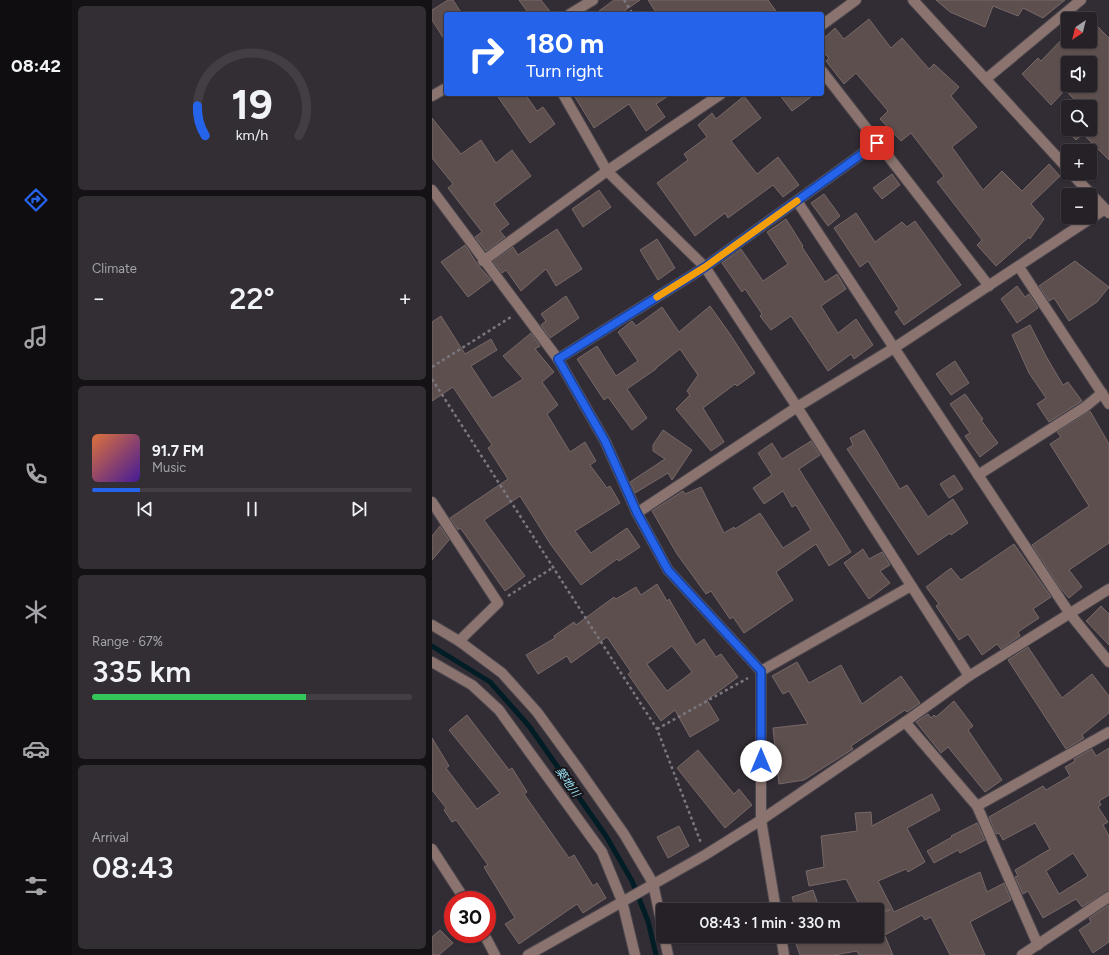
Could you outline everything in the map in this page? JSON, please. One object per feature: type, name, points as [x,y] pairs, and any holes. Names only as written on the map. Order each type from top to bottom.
[{"type":"street","points":[[573,12],[593,0]]},
{"type":"street","points":[[824,23],[856,0]]},
{"type":"street","points":[[913,0],[1061,161]]},
{"type":"street","points":[[986,79],[1081,0]]},
{"type":"street","points":[[824,74],[989,286]]},
{"type":"street","points":[[432,96],[444,89]]},
{"type":"street","points":[[564,96],[607,171],[705,267],[797,407],[969,676]]},
{"type":"street","points":[[483,260],[607,171],[718,96]]},
{"type":"street","points":[[558,359],[705,267],[877,143]]},
{"type":"street","points":[[637,513],[797,407],[894,348],[1107,212],[1077,180]]},
{"type":"street","points":[[432,190],[558,359],[605,441],[637,513],[668,570],[761,671],[761,820],[775,903]]},
{"type":"street","points":[[797,201],[1070,614],[1109,662]]},
{"type":"street","points":[[1019,267],[1109,404]]},
{"type":"street","points":[[978,475],[1084,407],[1102,393]]},
{"type":"street","points":[[432,502],[498,603],[459,641]]},
{"type":"street","points":[[761,671],[911,586]]},
{"type":"street","points":[[528,955],[624,899],[704,855],[761,820],[905,722],[969,676],[1070,614],[1109,588]]},
{"type":"street","points":[[432,625],[459,641],[502,673],[537,712],[624,834],[650,885],[656,906]]},
{"type":"street","points":[[433,665],[472,685],[499,710],[602,852],[624,899],[634,955]]},
{"type":"street","points":[[905,722],[977,806],[1038,945]]},
{"type":"street","points":[[977,806],[1109,732]]},
{"type":"street","points":[[432,849],[459,891]]},
{"type":"street","points":[[1022,955],[1109,897]]},
{"type":"street","points":[[489,943],[495,955]]},
{"type":"street","points":[[665,943],[668,955]]},
{"type":"street","points":[[782,943],[784,955]]},
{"type":"path","points":[[624,0],[633,12]]},
{"type":"path","points":[[432,367],[521,310]]},
{"type":"path","points":[[432,379],[657,729],[699,838]]},
{"type":"path","points":[[498,603],[554,567]]},
{"type":"path","points":[[657,729],[761,671]]},
{"type":"building","points":[[448,0],[453,0],[461,12],[444,12],[444,39],[432,20],[432,10]]},
{"type":"building","points":[[519,0],[541,0],[550,12],[528,12]]},
{"type":"building","points":[[614,0],[640,0],[623,12],[598,12]]},
{"type":"building","points":[[648,0],[768,0],[777,12],[656,12]]},
{"type":"building","points":[[936,0],[1065,0],[1043,18],[1023,8],[1018,16],[993,6],[985,27],[950,12]]},
{"type":"building","points":[[869,19],[891,48],[902,38],[929,69],[934,64],[959,87],[951,96],[977,127],[952,147],[983,190],[1002,171],[1022,191],[1049,164],[1060,176],[1031,204],[1044,219],[1030,239],[1029,237],[996,266],[977,245],[982,240],[937,182],[944,176],[911,133],[901,141],[880,119],[888,111],[856,73],[844,84],[826,61],[829,58],[824,53],[824,38],[835,28],[844,39]]},
{"type":"building","points":[[1097,26],[1109,38],[1109,160],[1097,148],[1097,144],[1093,144],[1085,136],[1097,136],[1097,100],[1075,100],[1067,92],[1097,92],[1097,56],[1061,56],[1061,92],[1063,92],[1051,105],[1022,74],[1038,58],[1041,61],[1061,40],[1061,48],[1097,48]]},
{"type":"building","points":[[497,96],[526,96],[537,111],[543,107],[555,124],[530,143]]},
{"type":"building","points":[[574,96],[668,96],[656,104],[665,117],[646,131],[629,104],[594,128]]},
{"type":"building","points":[[744,96],[761,118],[731,141],[757,174],[778,157],[799,185],[783,197],[773,185],[728,218],[725,213],[695,236],[657,183],[688,160],[684,154],[707,137],[698,125],[712,113],[716,119]]},
{"type":"building","points":[[781,96],[812,96],[792,111]]},
{"type":"building","points":[[432,118],[461,154],[481,140],[496,163],[512,150],[531,176],[494,204],[509,224],[500,231],[505,237],[486,251],[475,237],[482,232],[448,188],[453,184],[432,158]]},
{"type":"building","points":[[1072,136],[1081,136],[1076,140]]},
{"type":"building","points":[[892,174],[900,185],[882,199],[873,188]]},
{"type":"building","points":[[599,190],[611,207],[583,227],[572,209]]},
{"type":"building","points":[[824,194],[840,216],[828,226],[811,203]]},
{"type":"building","points":[[856,213],[875,242],[902,222],[907,227],[915,221],[961,285],[904,325],[895,312],[899,309],[868,261],[860,267],[834,228]]},
{"type":"building","points":[[786,219],[825,282],[837,274],[846,289],[821,306],[838,333],[856,319],[873,345],[854,359],[851,354],[828,371],[791,316],[771,330],[760,316],[762,314],[745,289],[742,292],[722,263],[741,249],[763,281],[788,264],[767,232]]},
{"type":"building","points":[[557,229],[582,269],[556,286],[546,269],[521,291],[506,270],[502,273],[493,261],[513,247],[518,255]]},
{"type":"building","points":[[657,239],[675,268],[658,280],[640,250]]},
{"type":"building","points":[[465,245],[478,265],[491,280],[468,297],[441,262]]},
{"type":"building","points":[[1075,261],[1109,287],[1097,302],[1069,321],[1054,298],[1049,301],[1039,286]]},
{"type":"building","points":[[1017,286],[1025,297],[1029,294],[1038,308],[1017,323],[1001,299]]},
{"type":"building","points":[[566,296],[579,318],[550,338],[541,325],[546,321],[541,314]]},
{"type":"building","points":[[710,306],[755,373],[737,386],[735,384],[703,408],[724,442],[711,451],[676,409],[690,395],[687,391],[698,375],[680,349],[656,369],[627,389],[647,418],[632,430],[608,397],[604,400],[577,359],[597,346],[616,376],[638,361],[618,332],[632,321],[636,326],[662,307],[679,332]]},
{"type":"building","points":[[441,316],[465,354],[491,339],[497,350],[471,366],[492,398],[523,379],[503,356],[531,333],[540,346],[535,349],[554,372],[542,382],[558,405],[547,414],[570,452],[585,442],[596,461],[590,465],[607,488],[610,486],[620,503],[575,531],[591,553],[627,528],[640,547],[619,561],[617,559],[581,585],[551,545],[520,496],[484,520],[525,576],[505,591],[464,533],[460,528],[458,530],[450,518],[508,479],[488,448],[492,445],[453,387],[432,401],[432,322]]},
{"type":"building","points":[[1030,325],[1063,385],[1068,382],[1082,401],[1049,422],[1037,404],[1046,398],[1029,373],[1012,335]]},
{"type":"building","points":[[955,361],[969,383],[951,395],[936,374]]},
{"type":"building","points":[[965,394],[983,419],[981,420],[998,443],[980,457],[965,436],[970,433],[950,404]]},
{"type":"building","points":[[1090,411],[1109,444],[1109,543],[1069,570],[1082,587],[1069,598],[1061,589],[1032,545],[1089,506],[1050,444],[1061,437],[1057,432]]},
{"type":"building","points":[[663,430],[692,450],[672,480],[668,473],[635,493],[630,482],[665,459],[653,451],[653,445]]},
{"type":"building","points":[[864,430],[900,489],[907,485],[928,517],[953,499],[968,523],[951,535],[950,533],[918,555],[847,449],[853,445],[850,438]]},
{"type":"building","points":[[811,441],[820,455],[799,469],[851,552],[829,566],[816,544],[776,572],[793,600],[744,633],[733,617],[730,619],[711,591],[706,594],[677,554],[652,511],[683,491],[685,494],[701,487],[724,533],[734,527],[735,529],[760,513],[783,548],[811,530],[796,505],[792,507],[783,491],[764,504],[753,488],[772,475],[758,453],[772,443],[782,459]]},
{"type":"building","points":[[954,475],[963,489],[949,498],[940,484]]},
{"type":"building","points":[[440,526],[449,540],[432,560],[432,536]]},
{"type":"building","points":[[1014,544],[1051,597],[1033,609],[1039,618],[1018,632],[1020,636],[1001,649],[997,644],[982,655],[968,634],[959,640],[936,606],[939,604],[926,587],[951,568],[961,580]]},
{"type":"building","points":[[863,549],[869,559],[882,552],[890,565],[880,571],[890,583],[869,599],[844,563]]},
{"type":"building","points":[[657,584],[667,601],[669,599],[696,645],[704,639],[716,657],[721,654],[738,677],[707,700],[719,720],[690,737],[675,710],[661,721],[628,674],[631,672],[607,637],[571,663],[567,656],[538,674],[526,655],[555,638],[554,636],[574,622],[576,625],[614,597],[616,599],[636,587],[641,595]],"holes":[[[672,646],[692,672],[667,691],[647,664]]]},
{"type":"building","points":[[1101,606],[1109,614],[1109,645],[1086,621]]},
{"type":"building","points":[[1028,647],[1062,698],[1092,674],[1109,696],[1109,713],[1082,735],[1084,738],[1066,749],[1008,660]]},
{"type":"building","points":[[797,662],[809,683],[841,665],[862,704],[901,676],[920,703],[907,712],[905,710],[851,746],[853,749],[804,780],[779,784],[773,728],[808,724],[789,691],[783,694],[772,676]]},
{"type":"building","points":[[954,701],[973,726],[968,730],[1002,780],[985,792],[948,747],[941,753],[916,722],[928,714],[931,718],[934,715],[936,717]]},
{"type":"building","points":[[467,715],[509,770],[512,768],[527,792],[524,794],[569,858],[574,855],[593,886],[597,883],[606,898],[583,913],[577,904],[519,944],[505,924],[515,918],[484,867],[488,865],[456,820],[452,822],[444,810],[446,808],[432,790],[432,738],[449,766],[446,768],[477,809],[500,793],[449,730]]},
{"type":"building","points":[[1109,748],[1109,795],[1099,801],[1101,805],[1098,807],[1108,822],[1103,825],[1109,836],[1109,891],[1082,907],[1076,899],[1043,918],[1028,891],[1023,894],[1015,877],[1018,876],[1015,870],[1050,849],[1035,823],[1003,840],[999,833],[996,834],[989,817],[1043,786],[1046,790],[1070,776],[1065,767],[1075,761],[1074,759],[1092,749],[1096,756]],"holes":[[[1073,853],[1088,876],[1059,894],[1046,871]]]},
{"type":"building","points":[[698,750],[734,794],[739,789],[752,805],[725,828],[677,768]]},
{"type":"building","points":[[932,794],[940,810],[907,828],[925,862],[908,872],[906,869],[878,881],[894,912],[980,872],[987,892],[1004,883],[1011,900],[970,922],[985,955],[950,955],[931,917],[925,920],[922,915],[884,935],[884,912],[890,910],[884,910],[884,903],[858,903],[846,879],[809,886],[806,871],[824,867],[821,836],[857,831],[855,813],[871,812],[872,826]]},
{"type":"building","points":[[977,823],[985,840],[960,853],[958,850],[934,863],[927,851],[952,837],[951,836]]},
{"type":"building","points":[[679,826],[689,846],[668,858],[657,837]]},
{"type":"building","points":[[813,890],[818,903],[794,903],[792,897]]},
{"type":"building","points":[[1109,905],[1109,942],[1093,953],[1079,930],[1091,922],[1089,918]]},
{"type":"building","points":[[440,930],[444,934],[444,943],[453,943],[439,955],[432,955],[432,937]]},
{"type":"building","points":[[885,936],[893,955],[859,955],[857,951],[834,955],[800,955],[796,943],[884,943]]},
{"type":"waterway","name":"築地川","points":[[432,646],[490,682],[529,726],[606,836],[632,881],[648,921],[656,955]]},
{"type":"slow traffic","points":[[657,297],[705,267],[797,201]]},
{"type":"route","points":[[761,761],[761,671],[668,570],[637,513],[605,441],[558,359],[705,267],[877,143]]}]
